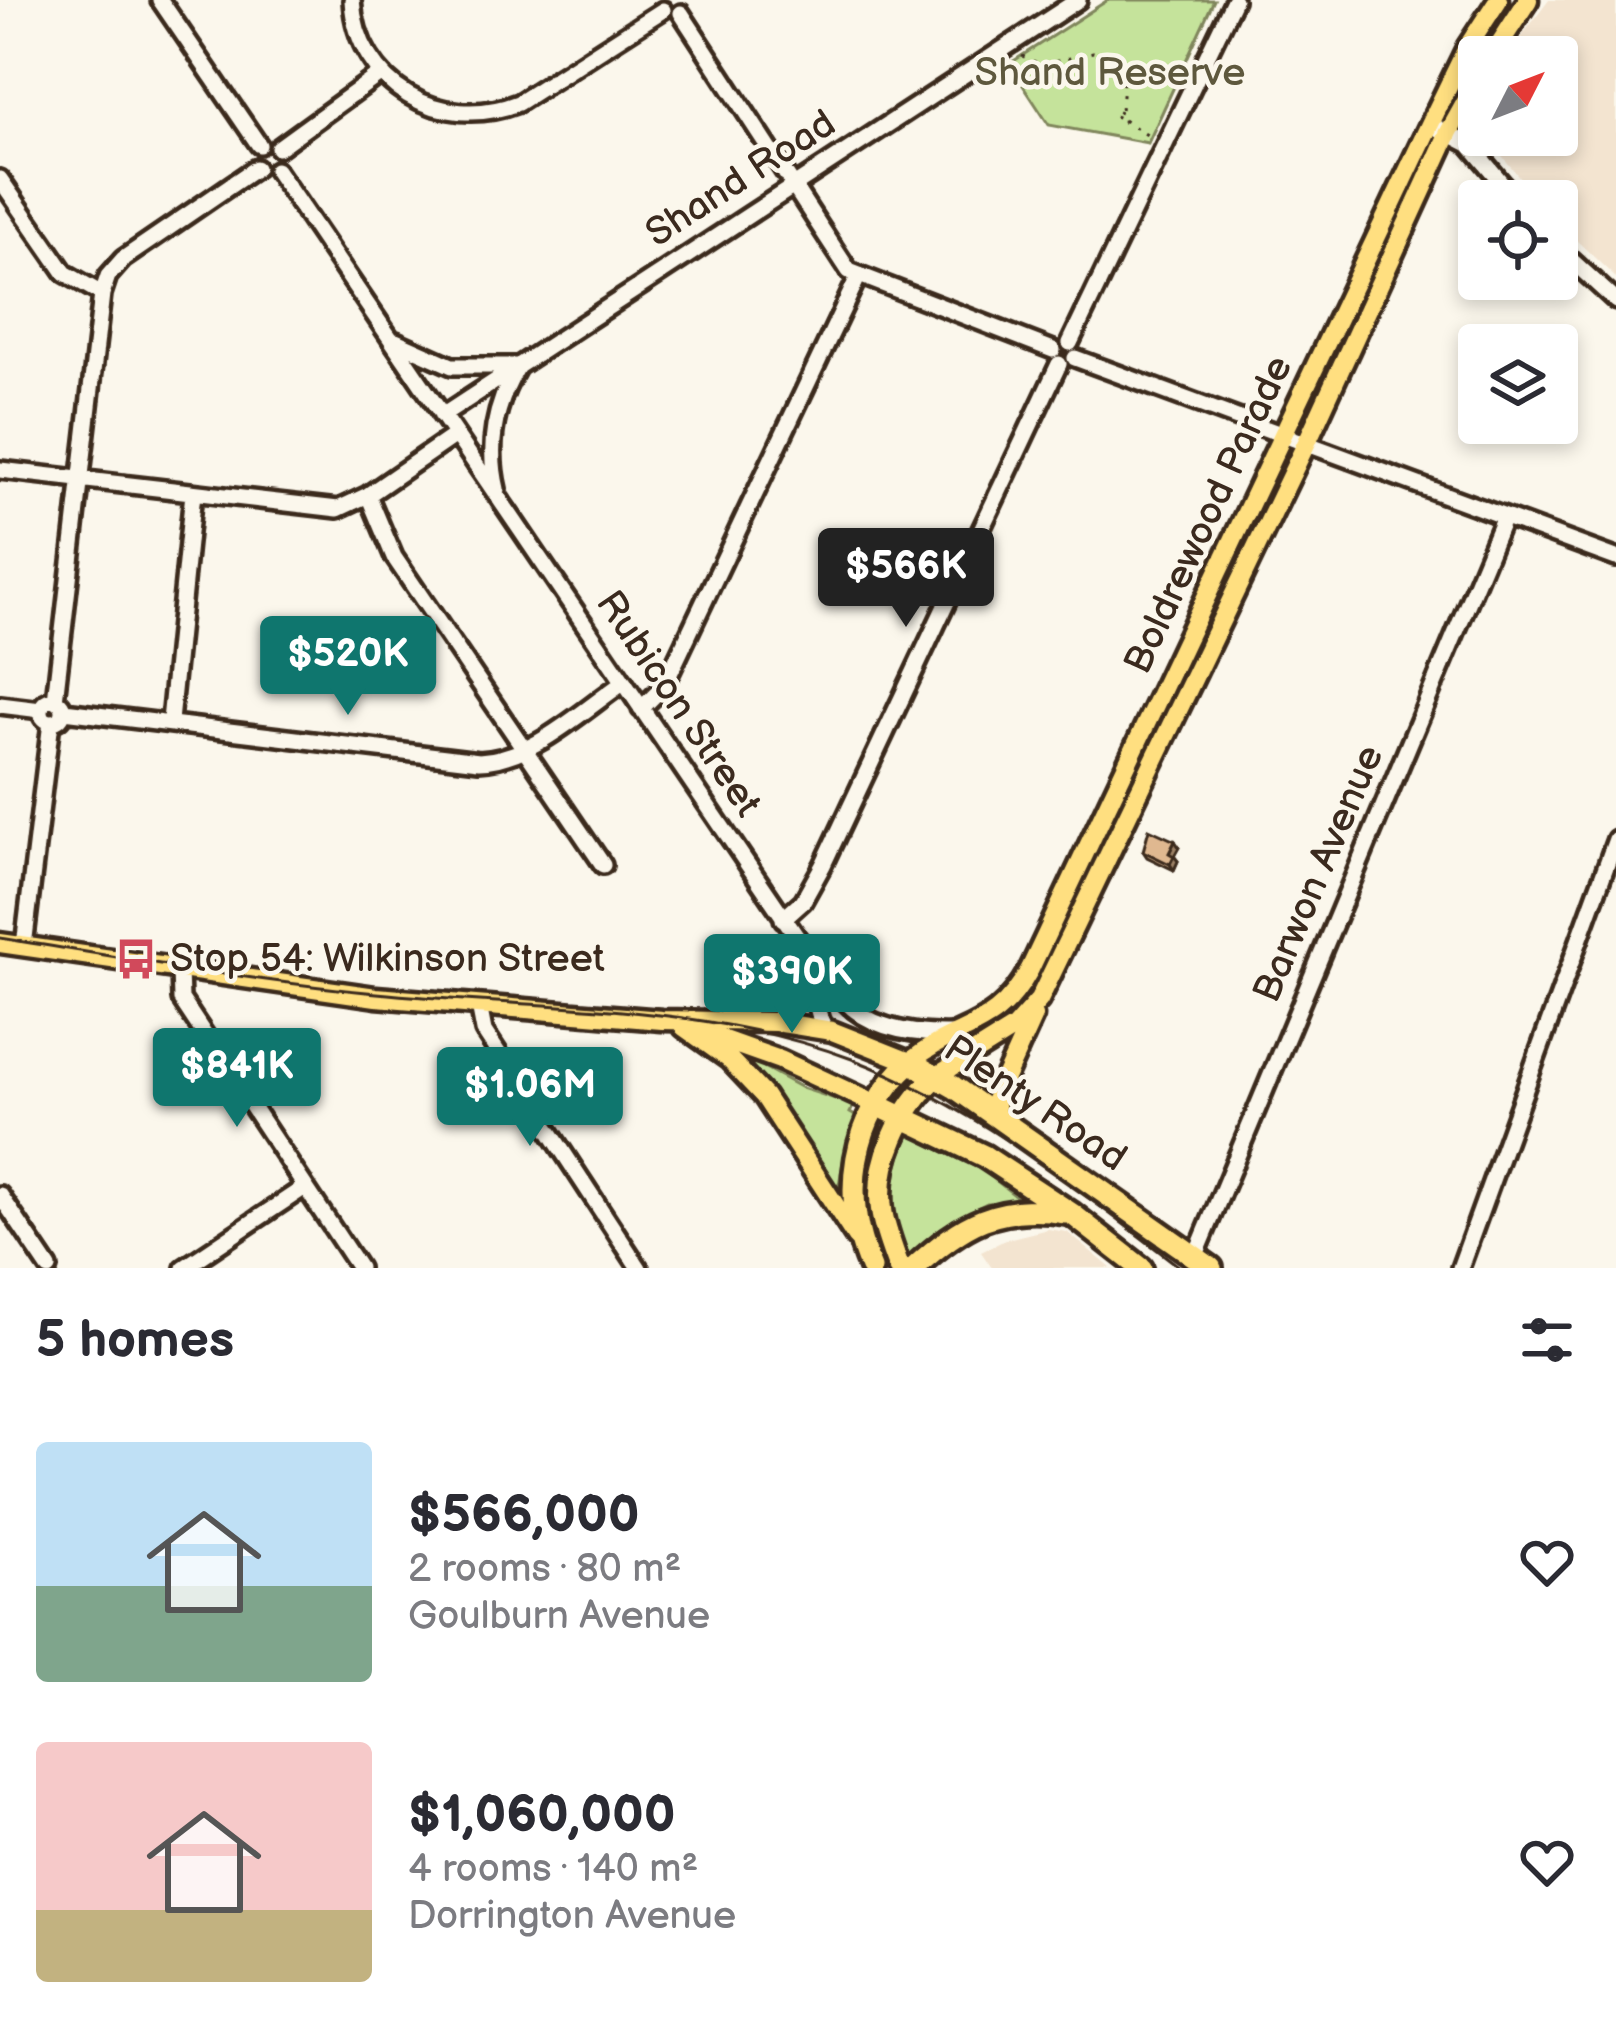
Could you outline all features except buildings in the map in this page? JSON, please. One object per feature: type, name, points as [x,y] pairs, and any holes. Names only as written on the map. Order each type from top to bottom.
[{"type":"highway","name":"Plenty Road","points":[[910,1062],[937,1076],[1203,1262]]},
{"type":"highway","points":[[866,1257],[853,1206],[853,1172],[877,1105],[910,1062]]},
{"type":"highway","points":[[899,1268],[881,1212],[887,1159],[904,1117],[937,1076]]},
{"type":"highway","name":"Plenty Road","points":[[877,1105],[984,1156],[1072,1214],[1141,1268]]},
{"type":"highway","points":[[914,1268],[963,1228],[992,1215],[1024,1210],[1072,1214]]},
{"type":"main road","name":"Boldrewood Parade","points":[[937,1076],[1014,1028],[1039,1000],[1173,697],[1281,434],[1468,46],[1498,0]]},
{"type":"main road","points":[[1505,36],[1528,0]]},
{"type":"main road","name":"Boldrewood Parade","points":[[910,1062],[932,1045],[989,1020],[1018,991],[1306,442],[1458,116]]},
{"type":"main road","name":"Plenty Road","points":[[0,943],[309,989],[662,1020],[776,1022],[826,1029],[910,1062]]},
{"type":"main road","points":[[997,1117],[996,1096],[1039,1000]]},
{"type":"main road","name":"Plenty Road","points":[[662,1020],[780,1060],[877,1105]]},
{"type":"main road","points":[[683,1027],[729,1059],[764,1096],[866,1257]]},
{"type":"street","points":[[160,0],[259,145]]},
{"type":"street","points":[[352,0],[358,32],[380,74],[417,102],[466,115],[494,112],[546,87],[662,5],[671,16],[683,7],[791,185],[858,277],[1056,357]]},
{"type":"street","name":"Shand Road","points":[[442,416],[1078,0]]},
{"type":"street","points":[[1073,351],[1163,146],[1234,0]]},
{"type":"street","points":[[278,148],[380,74]]},
{"type":"street","points":[[1430,124],[1469,144],[1499,180]]},
{"type":"street","points":[[259,145],[278,148],[282,160],[276,170],[265,173],[256,168],[252,159],[259,145]]},
{"type":"street","points":[[24,946],[102,294],[108,276],[123,259],[256,168]]},
{"type":"street","name":"Rubicon Street","points":[[276,170],[801,945],[857,1012],[906,1030],[957,1034]]},
{"type":"street","points":[[0,179],[65,273],[102,294]]},
{"type":"street","points":[[1578,266],[1616,301]]},
{"type":"street","points":[[641,709],[664,686],[858,277]]},
{"type":"street","points":[[388,337],[452,366],[519,366]]},
{"type":"street","points":[[783,919],[802,903],[823,865],[1061,343],[1281,434],[1616,558]]},
{"type":"street","name":"Rubicon Street","points":[[503,504],[493,472],[493,437],[501,400],[519,366]]},
{"type":"street","points":[[0,470],[338,509],[368,495],[455,435]]},
{"type":"street","points":[[170,722],[193,493]]},
{"type":"street","points":[[368,495],[394,557],[603,865]]},
{"type":"street","name":"Barwon Avenue","points":[[1203,1262],[1504,517]]},
{"type":"street","points":[[0,705],[501,760],[524,751],[623,683]]},
{"type":"street","points":[[1460,1268],[1616,839]]},
{"type":"street","points":[[776,1022],[803,976],[801,945]]},
{"type":"street","name":"Rubicon Street","points":[[801,945],[810,961],[814,1008],[826,1029]]},
{"type":"street","points":[[180,970],[181,999],[359,1268]]},
{"type":"street","points":[[478,1005],[484,1031],[639,1268]]},
{"type":"street","points":[[184,1268],[305,1187]]},
{"type":"street","points":[[0,1195],[49,1268]]},
{"type":"path","points":[[1020,56],[1042,65],[1093,52],[1108,57],[1123,80],[1121,112],[1114,118],[1163,146]]},
{"type":"shaded area","points":[[1549,0],[1616,0],[1616,278],[1578,242],[1578,180],[1522,180],[1502,156],[1578,156],[1578,36],[1522,36]]},
{"type":"shaded area","points":[[1048,1229],[1067,1232],[1111,1268],[992,1268],[981,1252],[1007,1239]]},
{"type":"green space","name":"Shand Reserve","points":[[1108,0],[1214,0],[1148,143],[1049,125],[1009,64]]},
{"type":"green space","points":[[740,1054],[802,1088],[854,1105],[850,1113],[857,1117],[838,1191],[737,1058]]},
{"type":"green space","points":[[909,1135],[984,1171],[1026,1204],[987,1203],[953,1220],[904,1262],[894,1198],[897,1168]]},
{"type":"tram line","points":[[0,938],[330,988],[677,1017],[795,1040],[852,1059],[940,1100],[1064,1180],[1181,1268]]},
{"type":"place","name":"Stop 54: Wilkinson Street","points":[[136,959]]}]
